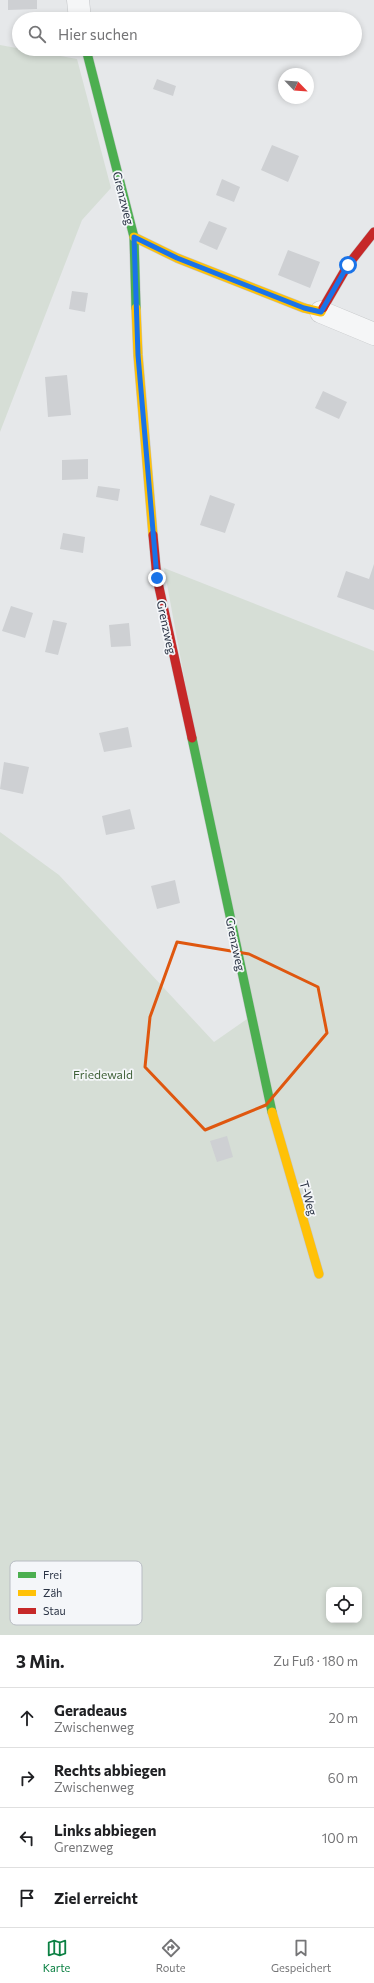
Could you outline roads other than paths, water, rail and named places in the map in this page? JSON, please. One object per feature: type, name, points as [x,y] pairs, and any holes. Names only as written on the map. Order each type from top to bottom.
[{"type":"street","points":[[78,0],[79,12]]},
{"type":"street","name":"Grenzweg","points":[[88,56],[134,237],[138,355],[157,578],[276,1129]]},
{"type":"street","points":[[321,312],[348,265],[374,232]]},
{"type":"street","points":[[134,237],[177,258],[304,308],[321,312],[374,334]]},
{"type":"street","name":"T-Weg","points":[[276,1129],[319,1274]]},
{"type":"park label","name":"Friedewald","points":[[103,1074]]}]
